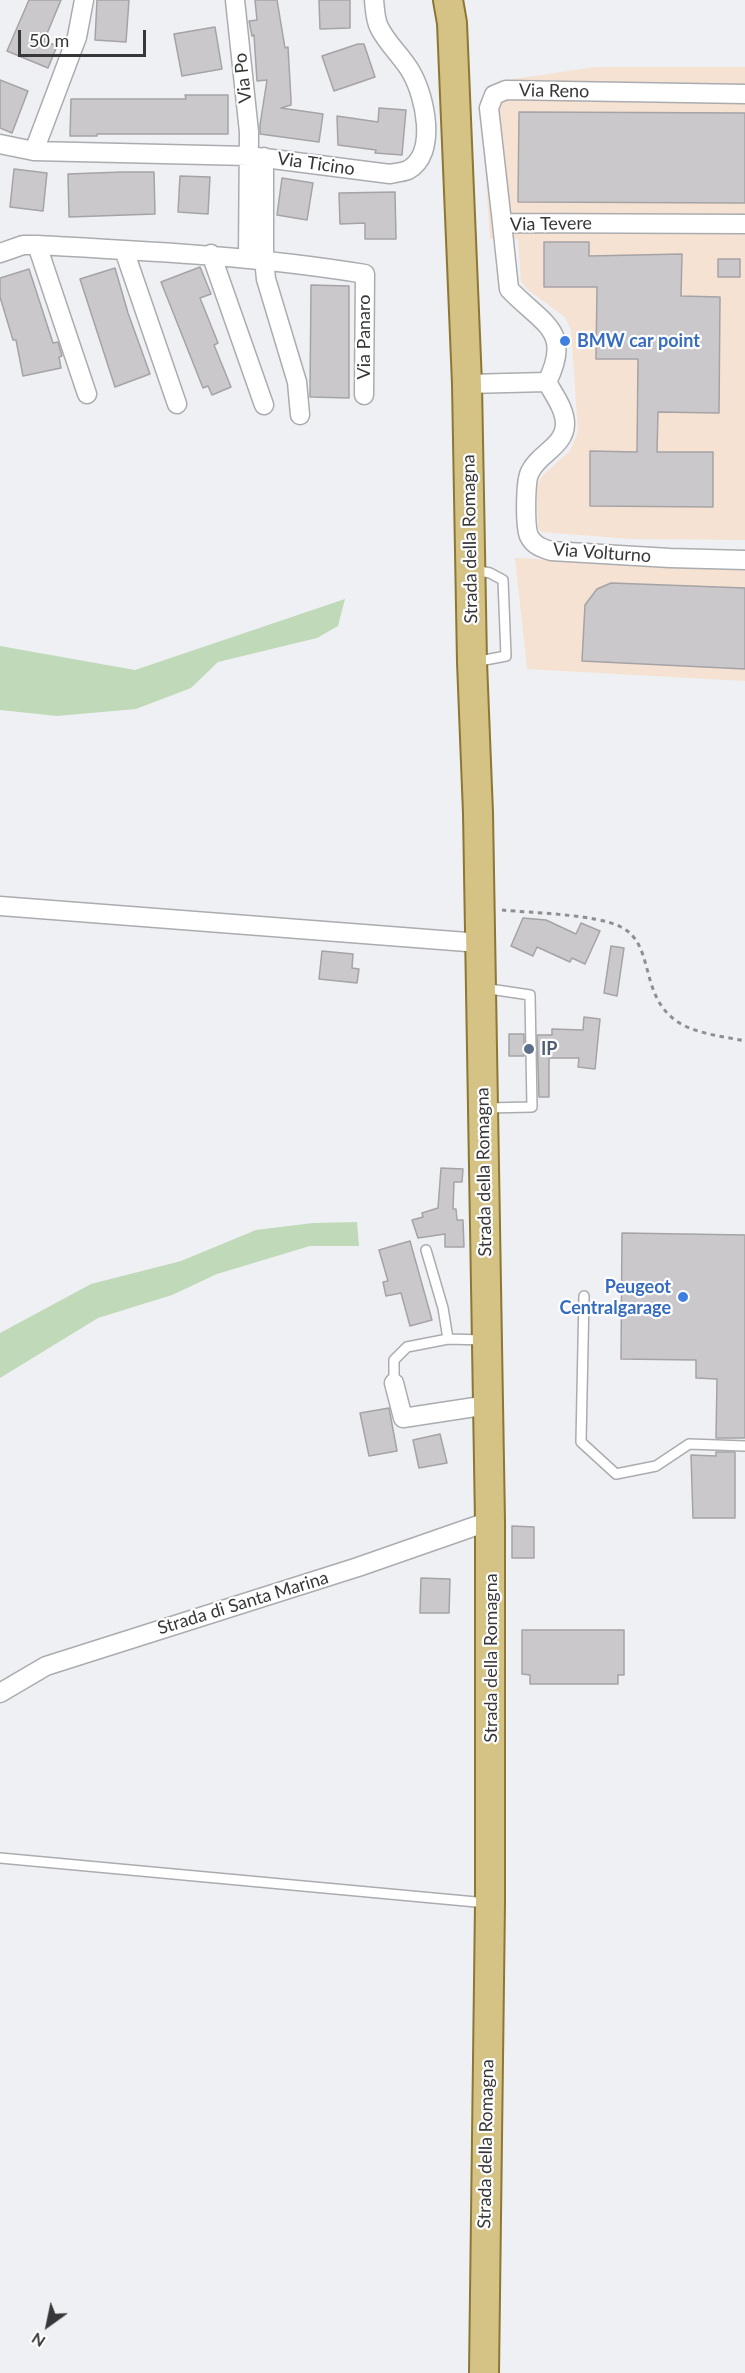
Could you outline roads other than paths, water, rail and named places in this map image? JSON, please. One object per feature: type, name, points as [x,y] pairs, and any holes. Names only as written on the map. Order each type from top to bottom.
[{"type":"main road","name":"Strada della Romagna","points":[[432,0],[456,135]]},
{"type":"main road","name":"Strada della Romagna","points":[[448,0],[452,23],[467,384],[490,1521],[490,1903],[484,2373]]},
{"type":"street","points":[[34,151],[77,37],[84,0]]},
{"type":"street","name":"Via Po","points":[[235,0],[249,132],[256,156]]},
{"type":"street","name":"Via Ticino","points":[[0,144],[34,151],[256,156],[390,174],[408,170],[420,158],[427,139],[421,94],[411,71],[386,40],[377,24],[374,0]]},
{"type":"street","name":"Via Reno","points":[[502,223],[489,108],[494,95],[506,90],[745,94]]},
{"type":"street","points":[[256,156],[256,259],[267,279],[297,382],[300,415]]},
{"type":"street","name":"Via Tevere","points":[[547,382],[557,363],[558,349],[553,331],[509,289],[502,223],[745,224]]},
{"type":"street","name":"Via Panaro","points":[[0,253],[23,245],[36,245],[211,254],[365,274],[364,395]]},
{"type":"street","points":[[36,245],[87,394]]},
{"type":"street","points":[[124,250],[177,404]]},
{"type":"street","points":[[211,254],[264,405]]},
{"type":"street","points":[[467,384],[547,382]]},
{"type":"street","name":"Via Volturno","points":[[547,382],[560,405],[565,426],[557,444],[538,461],[529,473],[526,489],[528,535],[537,546],[551,551],[745,560]]},
{"type":"street","points":[[0,906],[480,943]]},
{"type":"street","points":[[394,1383],[403,1418],[488,1405]]},
{"type":"street","name":"Strada di Santa Marina","points":[[0,1693],[46,1666],[358,1567],[490,1521]]},
{"type":"lane","points":[[480,987],[530,995],[532,1107],[483,1108]]},
{"type":"lane","points":[[426,1250],[443,1308],[448,1339]]},
{"type":"lane","points":[[584,1296],[581,1442],[616,1474],[656,1466],[688,1444],[745,1446]]},
{"type":"lane","points":[[394,1383],[394,1360],[408,1347],[448,1339],[487,1341]]},
{"type":"lane","points":[[0,1858],[490,1903]]},
{"type":"place","name":"BMW car point","points":[[565,341]]},
{"type":"place","name":"IP","points":[[529,1049]]},
{"type":"place","name":"Peugeot Centralgarage","points":[[683,1297]]}]
